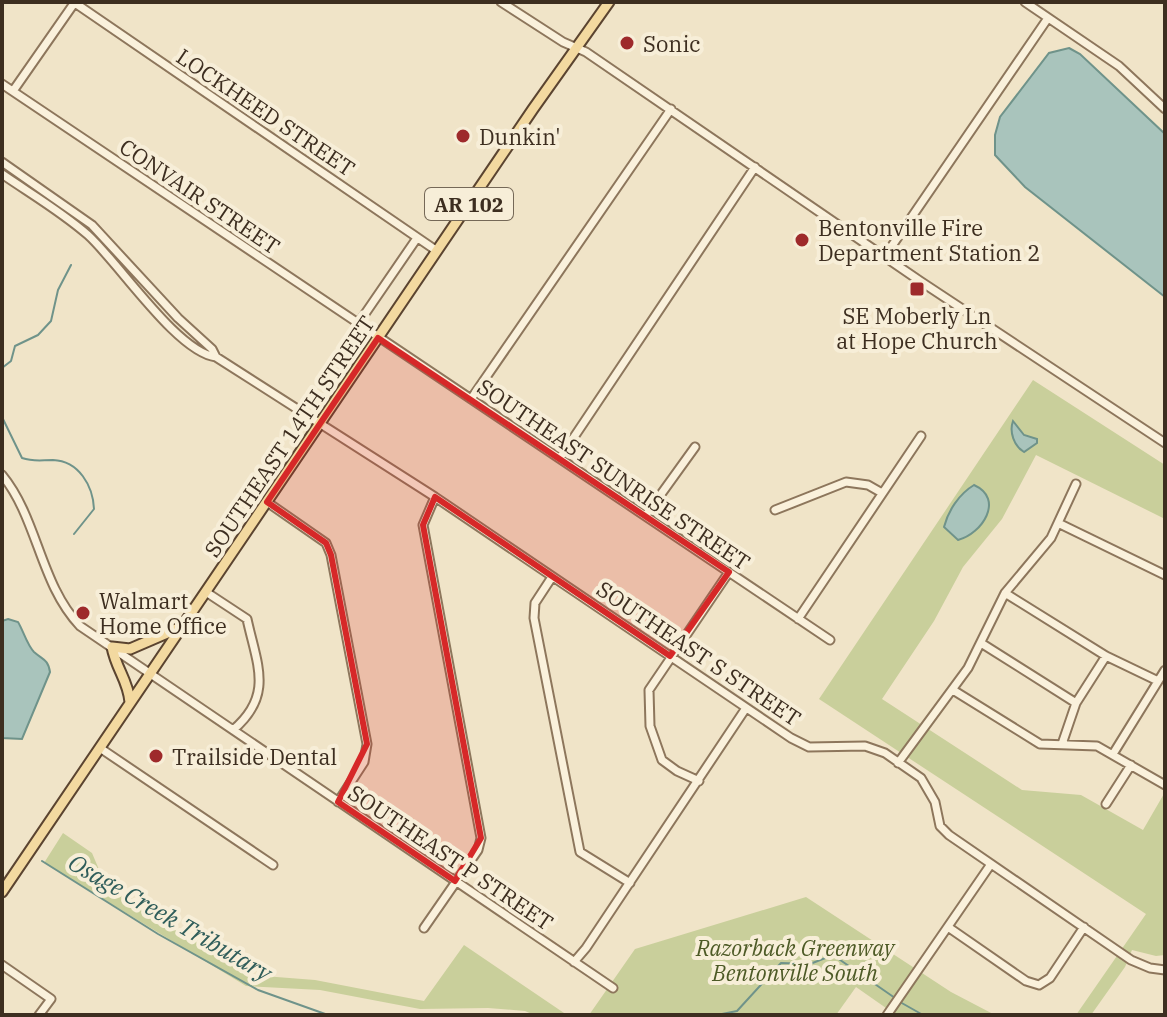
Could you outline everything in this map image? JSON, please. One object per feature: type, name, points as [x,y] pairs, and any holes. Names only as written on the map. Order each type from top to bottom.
[{"type":"main road","name":"SOUTHEAST 14TH STREET","points":[[2,892],[609,2]]},
{"type":"main road","points":[[130,702],[128,684],[116,664],[112,647],[130,649],[182,627]]},
{"type":"street","points":[[13,91],[75,2]]},
{"type":"street","name":"LOCKHEED STREET","points":[[75,2],[437,251]]},
{"type":"street","points":[[501,2],[586,52],[1165,443]]},
{"type":"street","points":[[1025,2],[1119,66],[1165,109]]},
{"type":"street","points":[[885,256],[1048,18]]},
{"type":"street","name":"CONVAIR STREET","points":[[2,84],[378,338]]},
{"type":"street","points":[[471,399],[671,109]]},
{"type":"street","points":[[2,162],[92,225],[178,318],[212,349],[216,357]]},
{"type":"street","points":[[560,458],[755,167]]},
{"type":"street","points":[[2,174],[86,233],[178,335],[208,356],[216,357]]},
{"type":"street","points":[[358,324],[417,238]]},
{"type":"street","name":"SOUTHEAST SUNRISE STREET","points":[[378,338],[830,640]]},
{"type":"street","name":"SOUTHEAST S STREET","points":[[216,357],[435,497],[791,738],[809,747],[865,746],[885,753],[921,778],[935,802],[940,826],[949,835],[1139,964],[1165,970]]},
{"type":"street","points":[[798,619],[921,436]]},
{"type":"street","points":[[646,515],[695,447]]},
{"type":"street","name":"SOUTHEAST P STREET","points":[[2,475],[16,495],[64,607],[80,626],[613,988]]},
{"type":"street","points":[[775,510],[846,482],[868,485],[882,493]]},
{"type":"street","points":[[898,763],[968,668],[1005,593],[1051,538],[1076,484]]},
{"type":"street","points":[[424,928],[478,850],[481,838],[423,525],[435,497]]},
{"type":"street","points":[[267,502],[326,543],[331,555],[367,744],[364,762],[338,802]]},
{"type":"street","points":[[1058,523],[1165,575]]},
{"type":"street","points":[[699,781],[662,760],[650,726],[649,690],[729,572]]},
{"type":"street","points":[[552,577],[535,603],[534,618],[576,841],[580,852],[630,883]]},
{"type":"street","points":[[206,592],[247,619],[256,660],[260,683],[258,696],[249,716],[233,730]]},
{"type":"street","points":[[1005,593],[1106,656],[1158,681]]},
{"type":"street","points":[[981,643],[1076,703]]},
{"type":"street","points":[[1062,744],[1076,703],[1106,656]]},
{"type":"street","points":[[1113,754],[1165,670]]},
{"type":"street","points":[[953,690],[1040,744],[1092,744],[1165,785]]},
{"type":"street","points":[[574,962],[746,708]]},
{"type":"street","points":[[100,748],[273,865]]},
{"type":"street","points":[[1106,804],[1131,765]]},
{"type":"street","points":[[887,1015],[991,864]]},
{"type":"street","points":[[948,927],[1026,981],[1039,985],[1050,978],[1084,927]]},
{"type":"street","points":[[2,965],[51,999],[62,998]]},
{"type":"street","points":[[39,1015],[51,999]]},
{"type":"highlighted area","points":[[378,338],[729,572],[670,656],[435,497],[423,525],[481,838],[455,881],[338,802],[367,744],[331,555],[326,543],[267,502]]},
{"type":"green space","points":[[1033,380],[1165,465],[1165,519],[1036,455],[1002,519],[963,567],[934,621],[882,699],[1022,790],[1081,795],[1143,830],[1165,792],[1165,955],[1132,950],[1125,967],[1091,1015],[1076,1015],[1146,914],[819,699]]},
{"type":"green space","points":[[63,833],[92,853],[103,879],[134,900],[141,910],[252,975],[315,980],[424,1001],[464,945],[567,1015],[534,1015],[525,1011],[488,1008],[420,1009],[320,990],[246,986],[44,863]]},
{"type":"green space","name":"Razorback Greenway Bentonville South","points":[[806,897],[951,992],[995,1015],[896,1015],[856,987],[836,1015],[589,1015],[635,949]]},
{"type":"water","points":[[1069,48],[1080,54],[1165,134],[1165,297],[1025,187],[995,155],[995,135],[1000,117],[1049,53]]},
{"type":"water","points":[[1013,421],[1024,435],[1037,439],[1037,443],[1024,452],[1013,438]]},
{"type":"water","points":[[974,485],[988,499],[987,516],[975,531],[958,540],[944,527],[955,503]]},
{"type":"water","points":[[2,621],[18,622],[32,649],[46,662],[50,672],[22,739],[2,738]]},
{"type":"waterway","points":[[2,368],[11,361],[15,346],[38,335],[51,321],[58,290],[71,265]]},
{"type":"waterway","points":[[2,417],[22,458],[62,461],[83,476],[91,492],[94,509],[74,534]]},
{"type":"waterway","name":"Osage Creek Tributary","points":[[42,861],[158,934],[258,990],[328,1015]]},
{"type":"waterway","name":"Osage Creek Tributary","points":[[717,1015],[737,1011],[781,963],[810,964],[833,955],[895,998]]},
{"type":"waterway","name":"Osage Creek Tributary","points":[[900,1002],[923,1015]]},
{"type":"place","name":"Sonic","points":[[627,43]]},
{"type":"place","name":"Dunkin'","points":[[463,136]]},
{"type":"place","name":"Bentonville Fire Department Station 2","points":[[802,240]]},
{"type":"place","name":"SE Moberly Ln at Hope Church","points":[[917,289]]},
{"type":"place","name":"Walmart Home Office","points":[[83,613]]},
{"type":"place","name":"Trailside Dental","points":[[156,756]]}]
